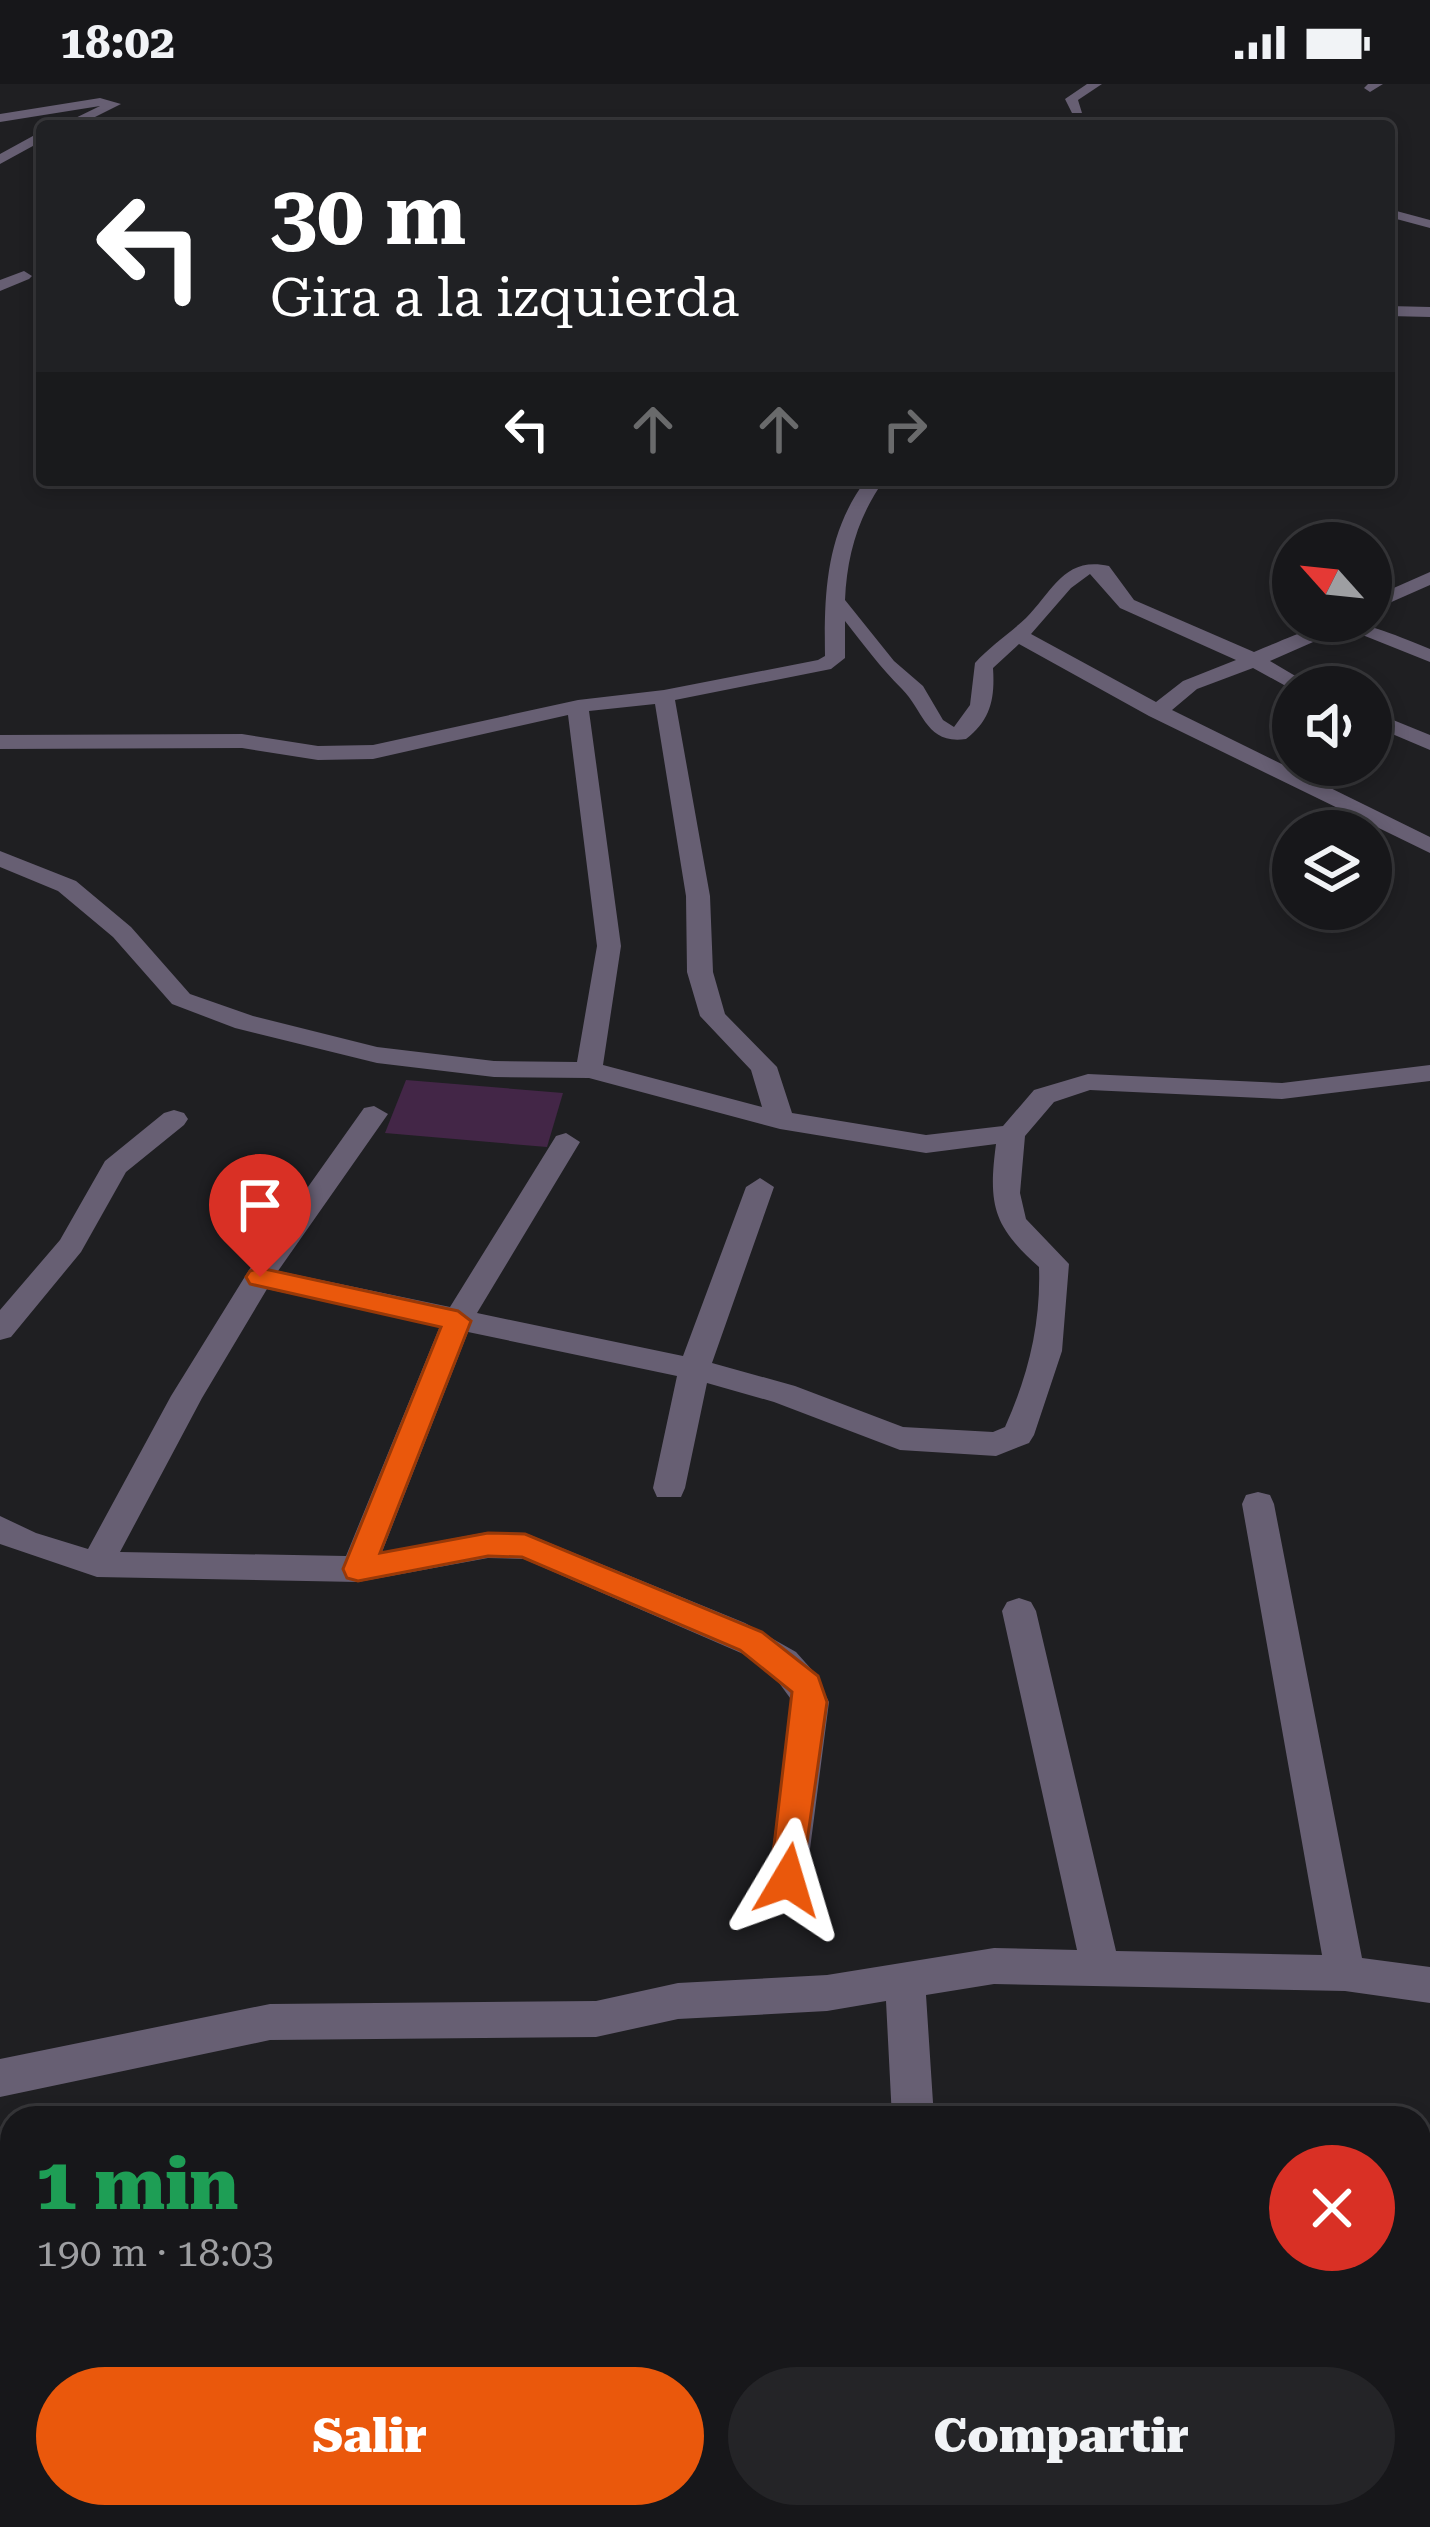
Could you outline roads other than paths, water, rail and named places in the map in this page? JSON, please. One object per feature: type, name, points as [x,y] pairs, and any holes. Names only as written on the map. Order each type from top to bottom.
[{"type":"street","points":[[1077,110],[1071,99],[1096,84]]},
{"type":"street","points":[[0,118],[115,103],[79,120]]},
{"type":"street","points":[[0,160],[36,139]]},
{"type":"street","points":[[1395,215],[1430,224]]},
{"type":"street","points":[[0,286],[24,276]]},
{"type":"street","points":[[1395,311],[1430,312]]},
{"type":"street","points":[[0,742],[242,741],[318,753],[373,752],[578,706],[664,696],[824,665],[835,658],[833,600],[855,503],[870,486]]},
{"type":"street","points":[[833,600],[845,608],[889,668],[915,691],[924,714],[942,731],[958,734],[979,713],[982,668],[1063,585],[1088,568],[1102,570],[1127,604],[1272,670]]},
{"type":"street","points":[[1392,595],[1430,578]]},
{"type":"street","points":[[1157,711],[1190,685],[1345,621],[1430,656]]},
{"type":"street","points":[[1017,635],[1157,711],[1430,846]]},
{"type":"street","points":[[664,696],[698,896],[700,972],[713,1016],[764,1067],[780,1120]]},
{"type":"street","points":[[578,706],[609,946],[590,1070]]},
{"type":"street","points":[[1392,726],[1430,743]]},
{"type":"street","points":[[0,858],[67,886],[122,932],[181,999],[244,1022],[377,1055],[494,1069],[590,1070],[780,1120],[926,1144],[1011,1134]]},
{"type":"street","points":[[260,1277],[694,1369],[784,1394],[900,1438],[996,1444],[1018,1435],[1044,1369],[1057,1307],[1054,1264],[1022,1237],[1003,1203],[1011,1134],[1044,1096],[1088,1082],[1282,1090],[1430,1072]]},
{"type":"street","points":[[97,1564],[188,1396],[260,1277],[374,1114]]},
{"type":"street","points":[[0,1330],[71,1246],[115,1167],[174,1119]]},
{"type":"street","points":[[358,1569],[458,1321],[566,1142]]},
{"type":"street","points":[[669,1488],[694,1369],[760,1187]]},
{"type":"street","points":[[1258,1504],[1346,1973]]},
{"type":"street","points":[[0,1529],[26,1543],[97,1564],[358,1569],[488,1544],[525,1546],[751,1641],[793,1670],[807,1685],[811,1702],[788,1880]]},
{"type":"street","points":[[1019,1611],[1101,1970]]},
{"type":"street","points":[[0,2078],[270,2022],[596,2019],[678,2001],[827,1993],[994,1966],[1346,1973],[1430,1985]]},
{"type":"street","points":[[905,1981],[912,2106]]}]
